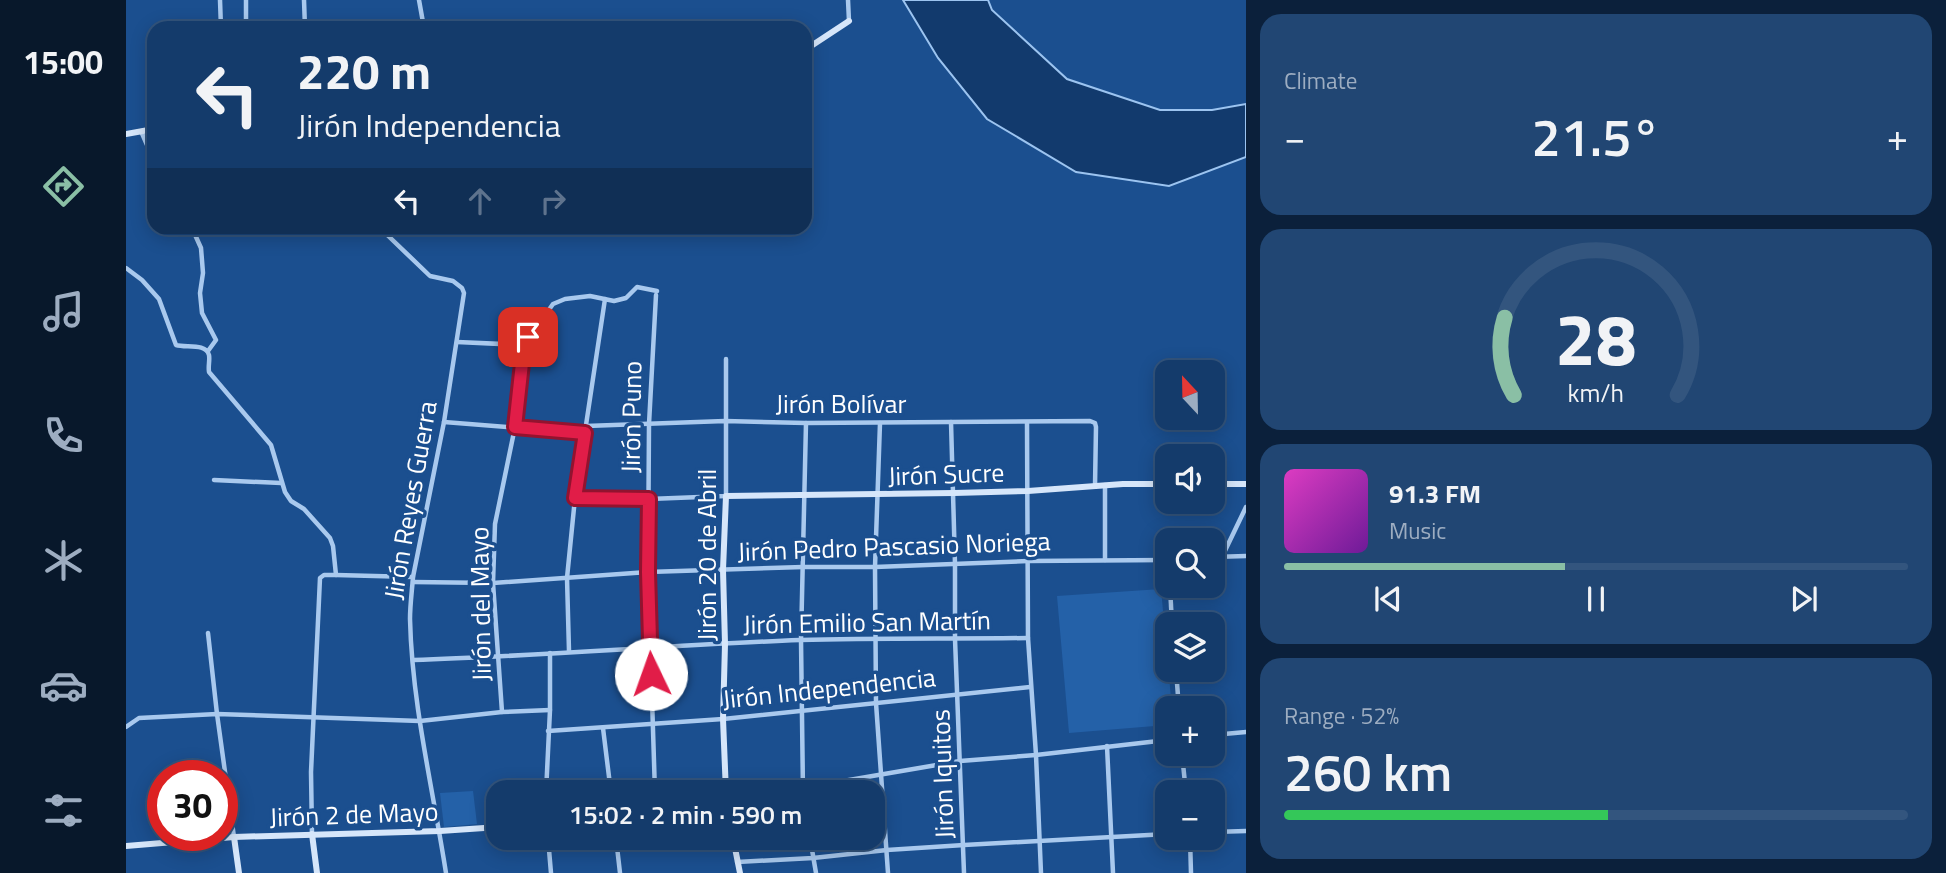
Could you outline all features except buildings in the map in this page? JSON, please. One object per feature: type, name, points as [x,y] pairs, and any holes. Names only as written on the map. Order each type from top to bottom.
[{"type":"street","points":[[220,0],[221,21]]},
{"type":"street","points":[[246,0],[246,21]]},
{"type":"street","points":[[304,0],[305,21]]},
{"type":"street","points":[[419,0],[423,21]]},
{"type":"street","points":[[812,45],[849,21],[848,0]]},
{"type":"street","points":[[126,134],[147,130]]},
{"type":"street","points":[[141,131],[147,144]]},
{"type":"street","points":[[195,235],[201,248],[202,313],[216,340],[208,351]]},
{"type":"street","name":"Jirón Reyes Guerra","points":[[387,235],[430,276],[453,281],[464,293],[444,422],[413,579],[410,619],[420,721],[446,873]]},
{"type":"street","points":[[126,268],[142,279],[159,299],[176,345],[204,348],[208,351],[208,370],[271,445],[285,492],[330,538],[336,575]]},
{"type":"street","name":"Jirón Puno","points":[[637,287],[657,293],[649,424],[648,572],[655,780]]},
{"type":"street","name":"Jirón del Mayo","points":[[502,712],[494,583],[495,524],[515,427],[524,345],[553,304],[565,299],[590,296],[614,301],[626,298],[637,287]]},
{"type":"street","points":[[569,651],[567,578],[575,498],[605,299]]},
{"type":"street","points":[[457,342],[524,345]]},
{"type":"street","name":"Jirón 20 de Abril","points":[[725,780],[723,719],[726,644],[723,570],[726,359]]},
{"type":"street","name":"Jirón Bolívar","points":[[586,426],[725,421],[1090,421],[1095,423],[1094,486]]},
{"type":"street","points":[[444,422],[585,433]]},
{"type":"street","name":"Jirón Iquitos","points":[[951,422],[956,564],[955,639],[964,873]]},
{"type":"street","points":[[1027,422],[1028,638],[1041,873]]},
{"type":"street","points":[[802,780],[801,640],[806,423]]},
{"type":"street","points":[[880,423],[875,567],[876,703],[888,873]]},
{"type":"street","points":[[214,480],[281,483]]},
{"type":"street","name":"Jirón Sucre","points":[[726,496],[1028,491],[1155,484]]},
{"type":"street","points":[[1225,484],[1246,484]]},
{"type":"street","points":[[1105,485],[1105,560]]},
{"type":"street","points":[[575,498],[726,496]]},
{"type":"street","points":[[1225,551],[1246,507]]},
{"type":"street","points":[[1225,557],[1246,556]]},
{"type":"street","name":"Jirón Pedro Pascasio Noriega","points":[[314,718],[320,578],[324,575],[494,583],[648,572],[1155,560]]},
{"type":"street","points":[[208,634],[223,760]]},
{"type":"street","name":"Jirón Emilio San Martín","points":[[413,660],[498,658],[569,651],[801,640],[1028,638]]},
{"type":"street","points":[[546,780],[550,653]]},
{"type":"street","name":"Jirón Independencia","points":[[548,731],[802,712],[1030,687]]},
{"type":"street","points":[[493,712],[501,701]]},
{"type":"street","points":[[126,727],[139,718],[217,714],[420,721],[493,712],[550,710]]},
{"type":"street","points":[[314,718],[312,834],[317,873]]},
{"type":"street","points":[[603,728],[609,780]]},
{"type":"street","points":[[1225,734],[1246,732]]},
{"type":"street","points":[[851,780],[960,761],[1155,741]]},
{"type":"street","points":[[1107,746],[1113,873]]},
{"type":"street","name":"Jirón 2 de Mayo","points":[[238,837],[486,828]]},
{"type":"street","points":[[1225,832],[1246,831]]},
{"type":"street","points":[[737,862],[887,850],[1155,835]]},
{"type":"street","name":"Jirón 2 de Mayo","points":[[126,846],[147,844]]},
{"type":"street","points":[[549,850],[551,873]]},
{"type":"street","points":[[618,850],[620,873]]},
{"type":"street","points":[[735,850],[740,873]]},
{"type":"street","points":[[812,850],[816,873]]},
{"type":"street","points":[[1190,850],[1191,873]]},
{"type":"street","points":[[236,851],[239,873]]},
{"type":"shaded area","points":[[903,0],[988,0],[992,10],[1067,79],[1160,110],[1212,110],[1246,104],[1246,157],[1169,186],[1076,172],[987,119],[938,58]]},
{"type":"shaded area","points":[[1155,589],[1155,598],[1162,598],[1163,612],[1155,612],[1155,682],[1170,682],[1171,696],[1155,696],[1155,726],[1069,733],[1057,596]]},
{"type":"shaded area","points":[[473,791],[477,824],[444,827],[440,793]]},
{"type":"route","points":[[528,337],[524,345],[515,427],[585,433],[575,498],[649,499],[651,674]]}]
